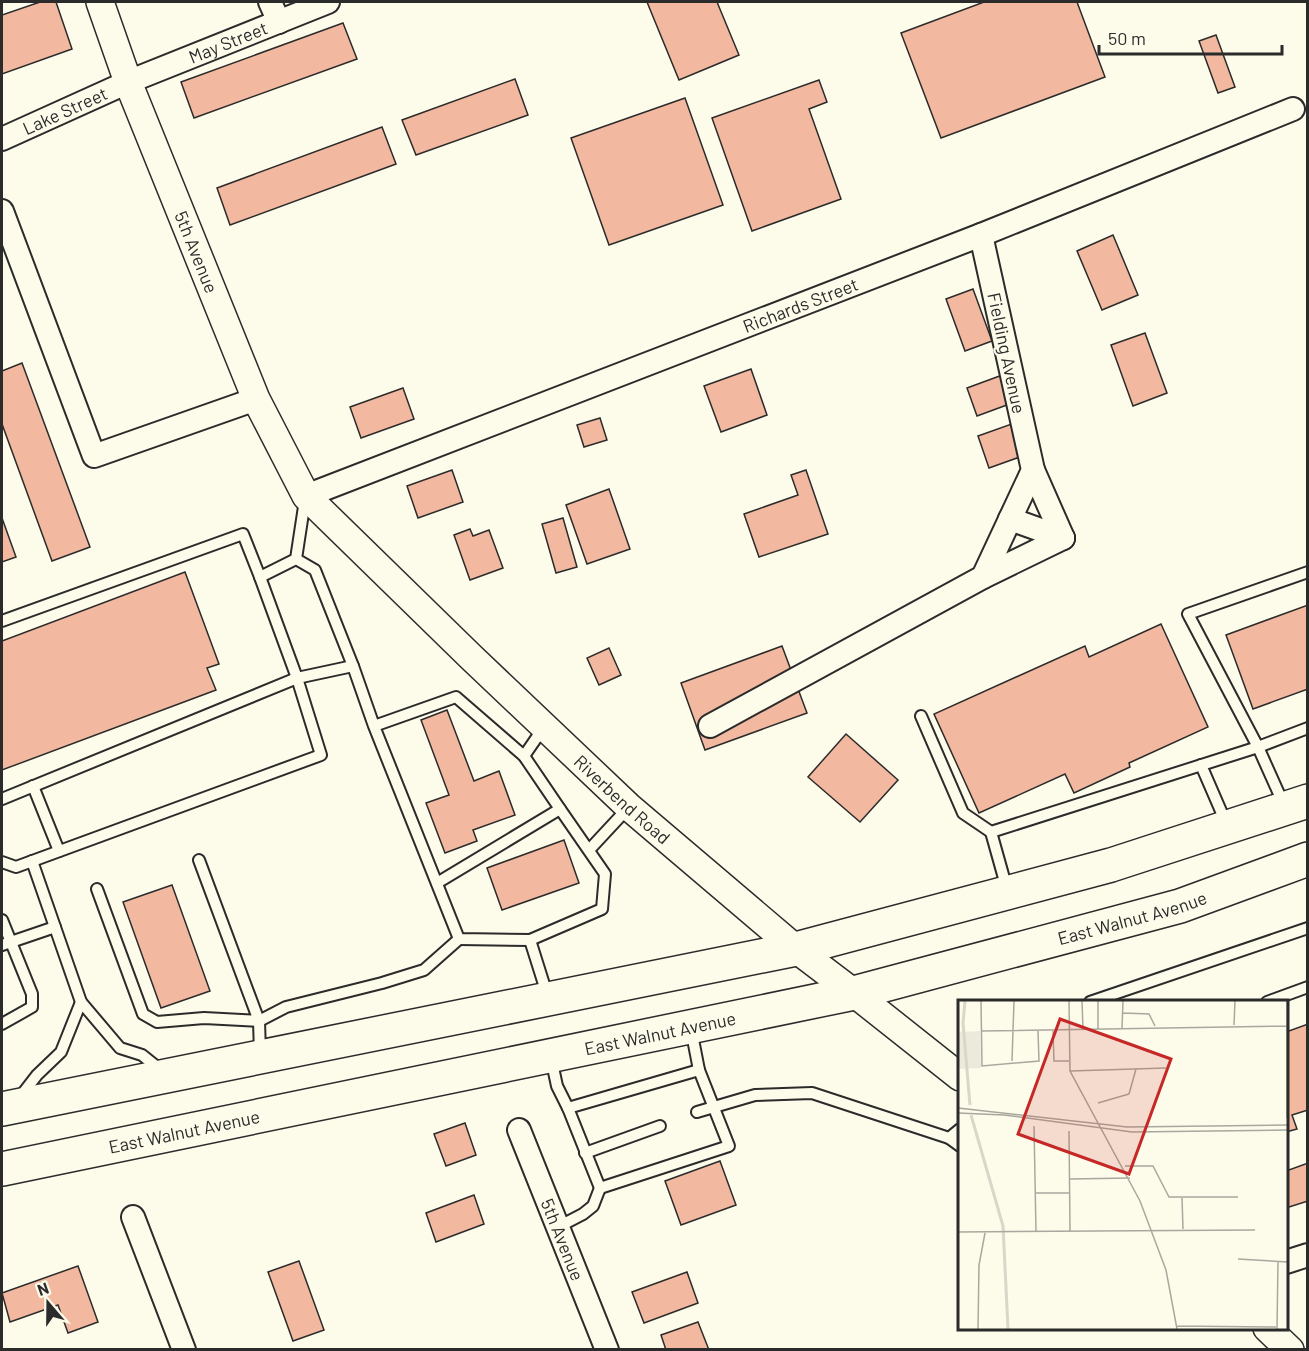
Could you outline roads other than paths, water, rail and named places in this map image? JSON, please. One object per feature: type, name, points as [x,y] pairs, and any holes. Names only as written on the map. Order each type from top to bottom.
[{"type":"main road","points":[[7,1108],[796,950],[1111,865],[1297,804]]},
{"type":"main road","name":"East Walnut Avenue","points":[[2,1169],[854,993],[1180,906],[1308,858]]},
{"type":"street","name":"5th Avenue","points":[[100,2],[128,82],[256,399],[306,496]]},
{"type":"street","name":"May Street","points":[[128,82],[274,12],[328,2]]},
{"type":"street","name":"Lake Street","points":[[2,140],[128,82]]},
{"type":"street","name":"Richards Street","points":[[306,496],[981,235],[1293,109]]},
{"type":"street","points":[[2,211],[94,456],[256,399]]},
{"type":"street","name":"Fielding Avenue","points":[[981,235],[1033,470],[1063,538]]},
{"type":"street","points":[[983,578],[1033,470]]},
{"type":"street","name":"Riverbend Road","points":[[306,496],[629,807],[796,950],[958,1075]]},
{"type":"street","points":[[1010,519],[1063,538]]},
{"type":"street","points":[[710,726],[983,578],[1063,538]]},
{"type":"street","name":"5th Avenue","points":[[519,1130],[607,1350]]},
{"type":"street","points":[[133,1217],[184,1350]]},
{"type":"street","points":[[1288,1263],[1308,1255]]},
{"type":"street","points":[[1268,1330],[1290,1350]]},
{"type":"lane","points":[[296,559],[306,496]]},
{"type":"lane","points":[[2,621],[243,534],[297,678],[321,755],[16,867],[2,862]]},
{"type":"lane","points":[[260,577],[296,559]]},
{"type":"lane","points":[[296,559],[315,570],[459,939]]},
{"type":"lane","points":[[1297,804],[1258,747],[1188,614],[1308,572]]},
{"type":"lane","points":[[2,799],[297,678],[353,666]]},
{"type":"lane","points":[[97,889],[143,1014],[156,1022],[204,1018],[259,1021],[286,1007],[424,970],[459,939],[530,940],[602,909],[605,874],[589,850],[524,756],[456,697],[374,726]]},
{"type":"lane","points":[[921,716],[963,813],[991,832],[1008,892]]},
{"type":"lane","points":[[524,756],[544,726]]},
{"type":"lane","points":[[991,832],[1258,747],[1308,728]]},
{"type":"lane","points":[[1201,765],[1228,827]]},
{"type":"lane","points":[[33,786],[59,851]]},
{"type":"lane","points":[[589,850],[629,807]]},
{"type":"lane","points":[[437,883],[560,809]]},
{"type":"lane","points":[[199,860],[259,1021],[260,1056]]},
{"type":"lane","points":[[32,861],[81,1002],[120,1048],[142,1055],[167,1075]]},
{"type":"lane","points":[[2,920],[6,944],[32,994],[32,1007],[2,1024]]},
{"type":"lane","points":[[6,944],[55,927]]},
{"type":"lane","points":[[1096,1000],[1308,928]]},
{"type":"lane","points":[[530,940],[549,999]]},
{"type":"lane","points":[[1272,1000],[1308,987]]},
{"type":"lane","points":[[7,1108],[61,1052],[81,1002]]},
{"type":"lane","points":[[600,1188],[729,1146],[699,1070],[690,1026]]},
{"type":"lane","points":[[550,1055],[557,1086],[600,1188],[593,1206],[558,1227]]},
{"type":"lane","points":[[568,1108],[699,1070]]},
{"type":"lane","points":[[697,1112],[755,1095],[812,1093],[949,1138],[958,1145]]},
{"type":"lane","points":[[585,1153],[660,1126]]},
{"type":"lane","points":[[949,1138],[958,1131]]}]
